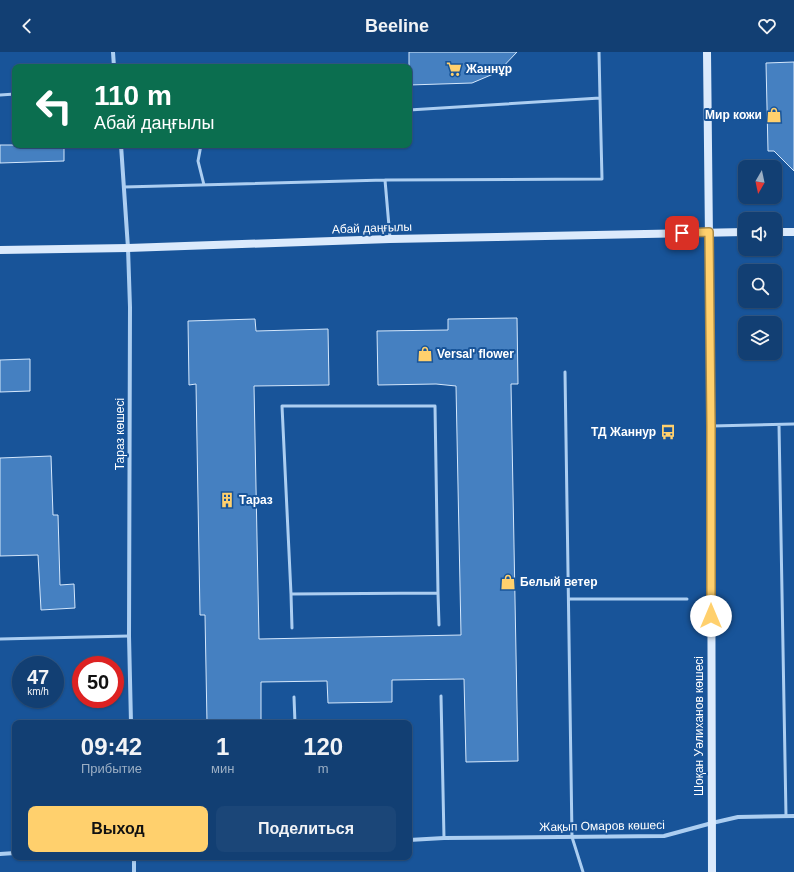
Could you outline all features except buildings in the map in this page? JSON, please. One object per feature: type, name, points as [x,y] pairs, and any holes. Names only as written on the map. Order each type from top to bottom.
[{"type":"main road","name":"Шоқан Уәлиханов көшесі","points":[[707,52],[711,426],[712,872]]},
{"type":"main road","name":"Абай даңғылы","points":[[0,250],[128,248],[390,239],[738,232]]},
{"type":"main road","points":[[782,232],[794,232]]},
{"type":"street","points":[[113,52],[114,64]]},
{"type":"street","name":"Тараз көшесі","points":[[120,148],[128,248],[130,308],[129,636],[131,720]]},
{"type":"street","name":"Жақып Омаров көшесі","points":[[412,840],[444,838],[664,836],[738,817],[794,816]]},
{"type":"street","points":[[0,854],[12,853]]},
{"type":"street","points":[[134,860],[134,872]]},
{"type":"lane","points":[[124,187],[385,180],[602,179],[599,52]]},
{"type":"lane","points":[[0,95],[12,94]]},
{"type":"lane","points":[[412,110],[600,98]]},
{"type":"lane","points":[[200,148],[198,161],[204,185]]},
{"type":"lane","points":[[385,180],[390,239]]},
{"type":"lane","points":[[565,372],[572,837],[583,872]]},
{"type":"lane","points":[[292,628],[282,406],[435,406],[439,625]]},
{"type":"lane","points":[[779,424],[786,816]]},
{"type":"lane","points":[[711,426],[794,424]]},
{"type":"lane","points":[[291,594],[438,593]]},
{"type":"lane","points":[[569,599],[688,599]]},
{"type":"lane","points":[[0,639],[129,636]]},
{"type":"lane","points":[[441,696],[444,838]]},
{"type":"lane","points":[[294,697],[295,720]]},
{"type":"place","name":"Жаннұр","points":[[454,69]]},
{"type":"place","name":"Мир кожи","points":[[774,115]]},
{"type":"place","name":"Versal' flower","points":[[425,354]]},
{"type":"place","name":"ТД Жаннур","points":[[668,432]]},
{"type":"place","name":"Тараз","points":[[227,500]]},
{"type":"place","name":"Белый ветер","points":[[508,582]]},
{"type":"route","points":[[682,233],[709,232],[711,616]]}]
